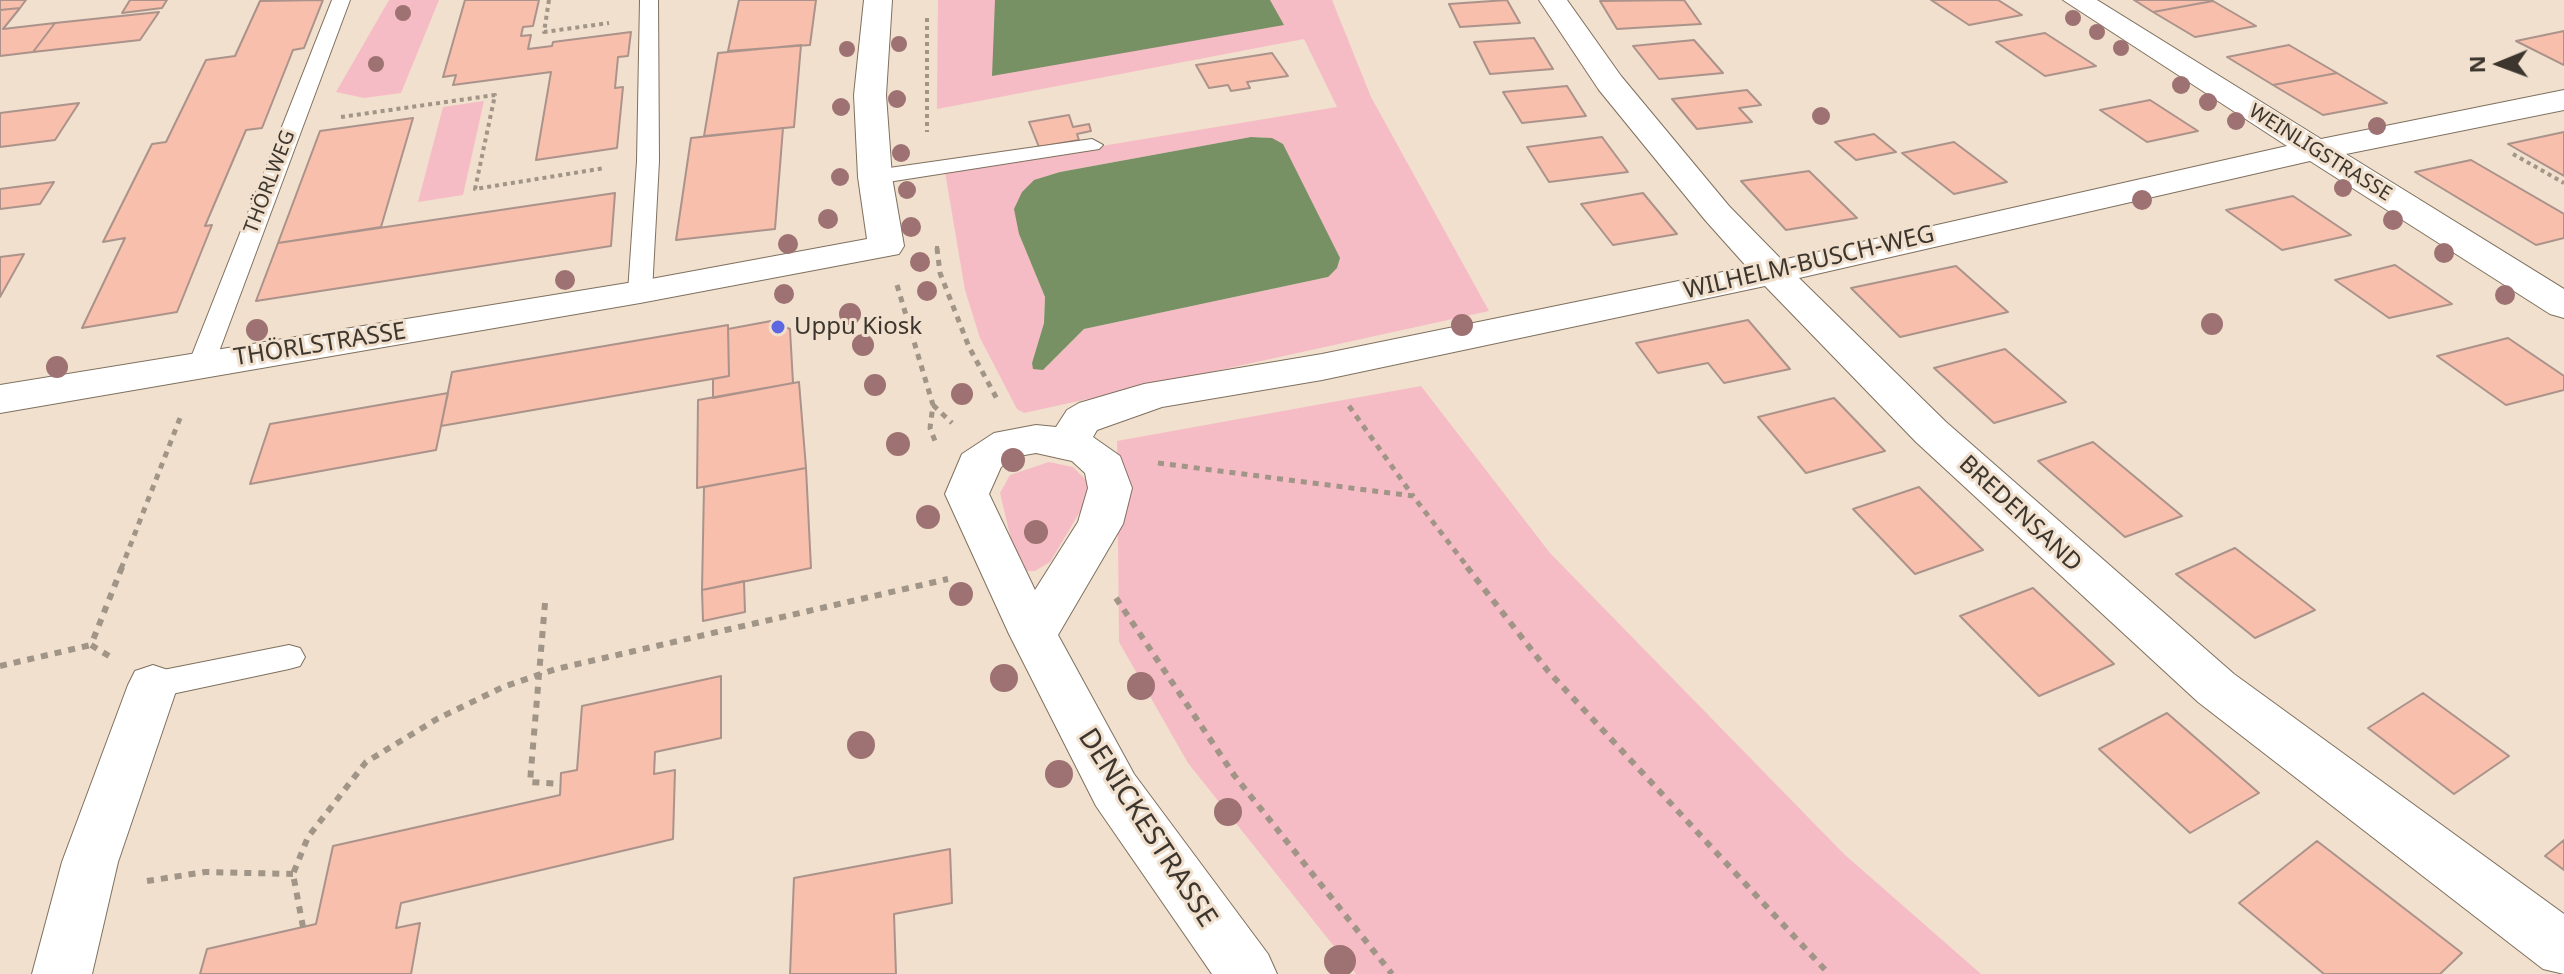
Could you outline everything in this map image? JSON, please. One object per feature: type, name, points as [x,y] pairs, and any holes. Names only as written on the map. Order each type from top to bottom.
[{"type":"street","points":[[878,0],[870,95],[875,177],[886,246]]},
{"type":"street","name":"BREDENSAND","points":[[1553,0],[1610,83],[1717,213],[1931,432],[2065,556],[2216,688],[2564,949]]},
{"type":"street","name":"WEINLIGSTRASSE","points":[[2077,0],[2564,306]]},
{"type":"street","name":"WILHELM-BUSCH-WEG","points":[[1075,432],[1110,406],[1159,394],[1322,367],[1773,273],[2316,150],[2564,100]]},
{"type":"street","name":"THÖRLSTRASSE","points":[[0,399],[640,292],[886,246]]},
{"type":"street","name":"DENICKESTRASSE","points":[[1105,467],[1087,451],[1075,432],[1009,443],[977,465],[967,494],[1033,634],[1115,790],[1247,974]]},
{"type":"street","points":[[1033,634],[1100,524],[1110,488],[1105,467]]},
{"type":"street","points":[[62,974],[90,862],[153,685]]},
{"type":"lane","name":"THÖRLWEG","points":[[201,365],[341,0]]},
{"type":"lane","points":[[640,292],[648,161],[649,9]]},
{"type":"lane","points":[[875,177],[1092,145]]},
{"type":"lane","points":[[153,685],[289,657]]},
{"type":"path","points":[[549,0],[544,32],[649,9]]},
{"type":"path","points":[[927,16],[926,112],[940,273],[969,347],[1001,407],[1058,413],[1075,432]]},
{"type":"path","points":[[292,123],[495,95],[475,189],[609,167]]},
{"type":"path","points":[[886,246],[933,405]]},
{"type":"path","points":[[91,645],[201,365]]},
{"type":"path","points":[[1322,367],[1413,496],[1548,671],[1829,974]]},
{"type":"path","points":[[1105,467],[1162,463],[1413,496]]},
{"type":"path","points":[[303,927],[293,874],[308,837],[366,762],[437,719],[503,687],[538,675],[917,587],[999,564]]},
{"type":"path","points":[[1114,594],[1126,618],[1234,775],[1392,974]]},
{"type":"path","points":[[545,603],[530,782],[561,784]]},
{"type":"path","points":[[0,666],[91,645],[153,685]]},
{"type":"path","points":[[164,877],[205,872],[293,874]]},
{"type":"shaded area","points":[[389,0],[439,0],[401,93],[364,98],[336,92]]},
{"type":"shaded area","points":[[938,0],[1332,0],[1371,97],[1489,311],[1024,413],[1017,409],[980,338],[965,290],[945,172],[1337,107],[1304,39],[937,109]],"holes":[[[1263,137],[1328,277],[1084,329],[1043,370],[1032,363],[1044,323],[1045,297],[1019,234],[1060,172]]]},
{"type":"shaded area","points":[[995,0],[1270,0],[1284,25],[992,76]]},
{"type":"shaded area","points":[[484,101],[463,195],[418,202],[443,107]]},
{"type":"shaded area","points":[[1251,137],[1272,138],[1283,144],[1340,258],[1337,268],[1328,277],[1084,329],[1043,370],[1033,369],[1044,323],[1045,297],[1019,234],[1014,209],[1022,192],[1034,180],[1060,172]]},
{"type":"shaded area","points":[[1421,386],[1550,553],[1844,854],[1981,974],[1356,974],[1188,763],[1119,642],[1117,441]]},
{"type":"shaded area","points":[[1049,462],[1073,467],[1087,481],[1087,500],[1050,562],[1035,571],[1027,571],[1016,560],[1000,493],[1010,475]]},
{"type":"building","points":[[0,0],[26,0],[20,8],[0,10]]},
{"type":"building","points":[[130,0],[167,0],[162,8],[122,13]]},
{"type":"building","points":[[323,0],[304,48],[293,50],[262,128],[246,130],[205,226],[212,225],[177,312],[82,328],[125,238],[103,242],[152,144],[166,142],[206,60],[235,56],[260,1]]},
{"type":"building","points":[[465,0],[539,0],[533,26],[523,27],[521,36],[531,35],[528,49],[552,46],[553,42],[631,32],[628,56],[618,57],[615,88],[623,87],[617,148],[536,160],[551,72],[453,85],[456,75],[443,77]]},
{"type":"building","points":[[739,0],[816,0],[810,45],[728,51]]},
{"type":"building","points":[[1507,0],[1520,23],[1460,27],[1449,4]]},
{"type":"building","points":[[1684,0],[1701,24],[1617,29],[1600,1]]},
{"type":"building","points":[[1931,0],[1998,0],[2022,15],[1969,25]]},
{"type":"building","points":[[2134,0],[2211,0],[2213,1],[2153,12]]},
{"type":"building","points":[[2213,1],[2256,26],[2195,37],[2153,12]]},
{"type":"building","points":[[20,8],[3,29],[55,23],[33,52],[0,56],[0,10]]},
{"type":"building","points":[[159,12],[140,40],[33,52],[55,23]]},
{"type":"building","points":[[2564,31],[2564,65],[2516,41]]},
{"type":"building","points":[[2045,33],[2096,66],[2045,76],[1996,42]]},
{"type":"building","points":[[1534,38],[1553,69],[1490,74],[1474,42]]},
{"type":"building","points":[[1694,40],[1723,73],[1659,79],[1633,46]]},
{"type":"building","points":[[801,45],[794,127],[704,136],[718,53]]},
{"type":"building","points":[[2289,45],[2337,73],[2273,85],[2227,57]]},
{"type":"building","points":[[1272,53],[1288,76],[1247,82],[1250,88],[1231,91],[1228,85],[1209,88],[1196,65]]},
{"type":"building","points":[[2337,73],[2387,103],[2323,115],[2273,85]]},
{"type":"building","points":[[1567,86],[1586,116],[1522,123],[1503,92]]},
{"type":"building","points":[[1747,90],[1761,105],[1739,108],[1752,122],[1697,129],[1672,99]]},
{"type":"building","points":[[2150,100],[2198,131],[2147,142],[2100,110]]},
{"type":"building","points":[[79,103],[55,140],[0,147],[0,113]]},
{"type":"building","points":[[1069,115],[1073,127],[1089,124],[1091,131],[1077,134],[1079,140],[1039,147],[1029,122]]},
{"type":"building","points":[[413,118],[381,227],[278,243],[320,131]]},
{"type":"building","points":[[783,128],[775,229],[676,240],[691,138]]},
{"type":"building","points":[[2564,132],[2564,176],[2508,144]]},
{"type":"building","points":[[1874,134],[1896,152],[1856,160],[1835,142]]},
{"type":"building","points":[[1602,137],[1628,172],[1549,182],[1527,147]]},
{"type":"building","points":[[1954,142],[2007,182],[1954,194],[1902,153]]},
{"type":"building","points":[[2471,160],[2564,214],[2564,238],[2536,245],[2415,172]]},
{"type":"building","points":[[1809,171],[1857,218],[1786,230],[1741,181]]},
{"type":"building","points":[[54,182],[40,204],[0,209],[0,189]]},
{"type":"building","points":[[615,193],[611,246],[256,301],[278,243]]},
{"type":"building","points":[[1643,193],[1677,234],[1613,245],[1581,204]]},
{"type":"building","points":[[2293,196],[2351,235],[2282,250],[2226,210]]},
{"type":"building","points":[[24,254],[0,297],[0,257]]},
{"type":"building","points":[[2395,265],[2452,304],[2389,318],[2335,280]]},
{"type":"building","points":[[1956,266],[2008,312],[1900,337],[1851,288]]},
{"type":"building","points":[[1748,320],[1790,369],[1724,383],[1708,363],[1658,373],[1636,343]]},
{"type":"building","points":[[771,321],[790,329],[793,383],[713,398],[713,379],[729,376],[728,329]]},
{"type":"building","points":[[728,325],[729,376],[441,426],[452,372]]},
{"type":"building","points":[[2508,338],[2564,376],[2564,390],[2506,405],[2437,356]]},
{"type":"building","points":[[2005,349],[2066,402],[1994,423],[1934,368]]},
{"type":"building","points":[[799,382],[806,468],[697,488],[698,400]]},
{"type":"building","points":[[448,393],[436,450],[250,484],[270,424]]},
{"type":"building","points":[[1834,398],[1885,451],[1806,473],[1758,417]]},
{"type":"building","points":[[2093,442],[2182,516],[2125,537],[2038,461]]},
{"type":"building","points":[[806,468],[811,568],[702,590],[704,487]]},
{"type":"building","points":[[1919,487],[1983,550],[1915,574],[1853,509]]},
{"type":"building","points":[[2235,548],[2315,610],[2255,638],[2176,574]]},
{"type":"building","points":[[744,581],[745,612],[703,621],[702,590]]},
{"type":"building","points":[[2033,588],[2114,664],[2039,696],[1960,616]]},
{"type":"building","points":[[721,676],[721,738],[655,752],[654,774],[675,770],[673,839],[401,903],[396,928],[420,923],[411,974],[200,974],[207,949],[316,924],[333,846],[560,795],[561,773],[577,770],[582,706]]},
{"type":"building","points":[[2423,693],[2509,756],[2454,794],[2368,728]]},
{"type":"building","points":[[2167,713],[2259,793],[2190,833],[2099,749]]},
{"type":"building","points":[[2564,840],[2564,870],[2545,856]]},
{"type":"building","points":[[2317,841],[2462,953],[2440,974],[2324,974],[2239,903]]},
{"type":"building","points":[[950,849],[952,903],[894,914],[896,974],[790,974],[794,878]]},
{"type":"place","name":"Uppu Kiosk","points":[[778,327]]}]
